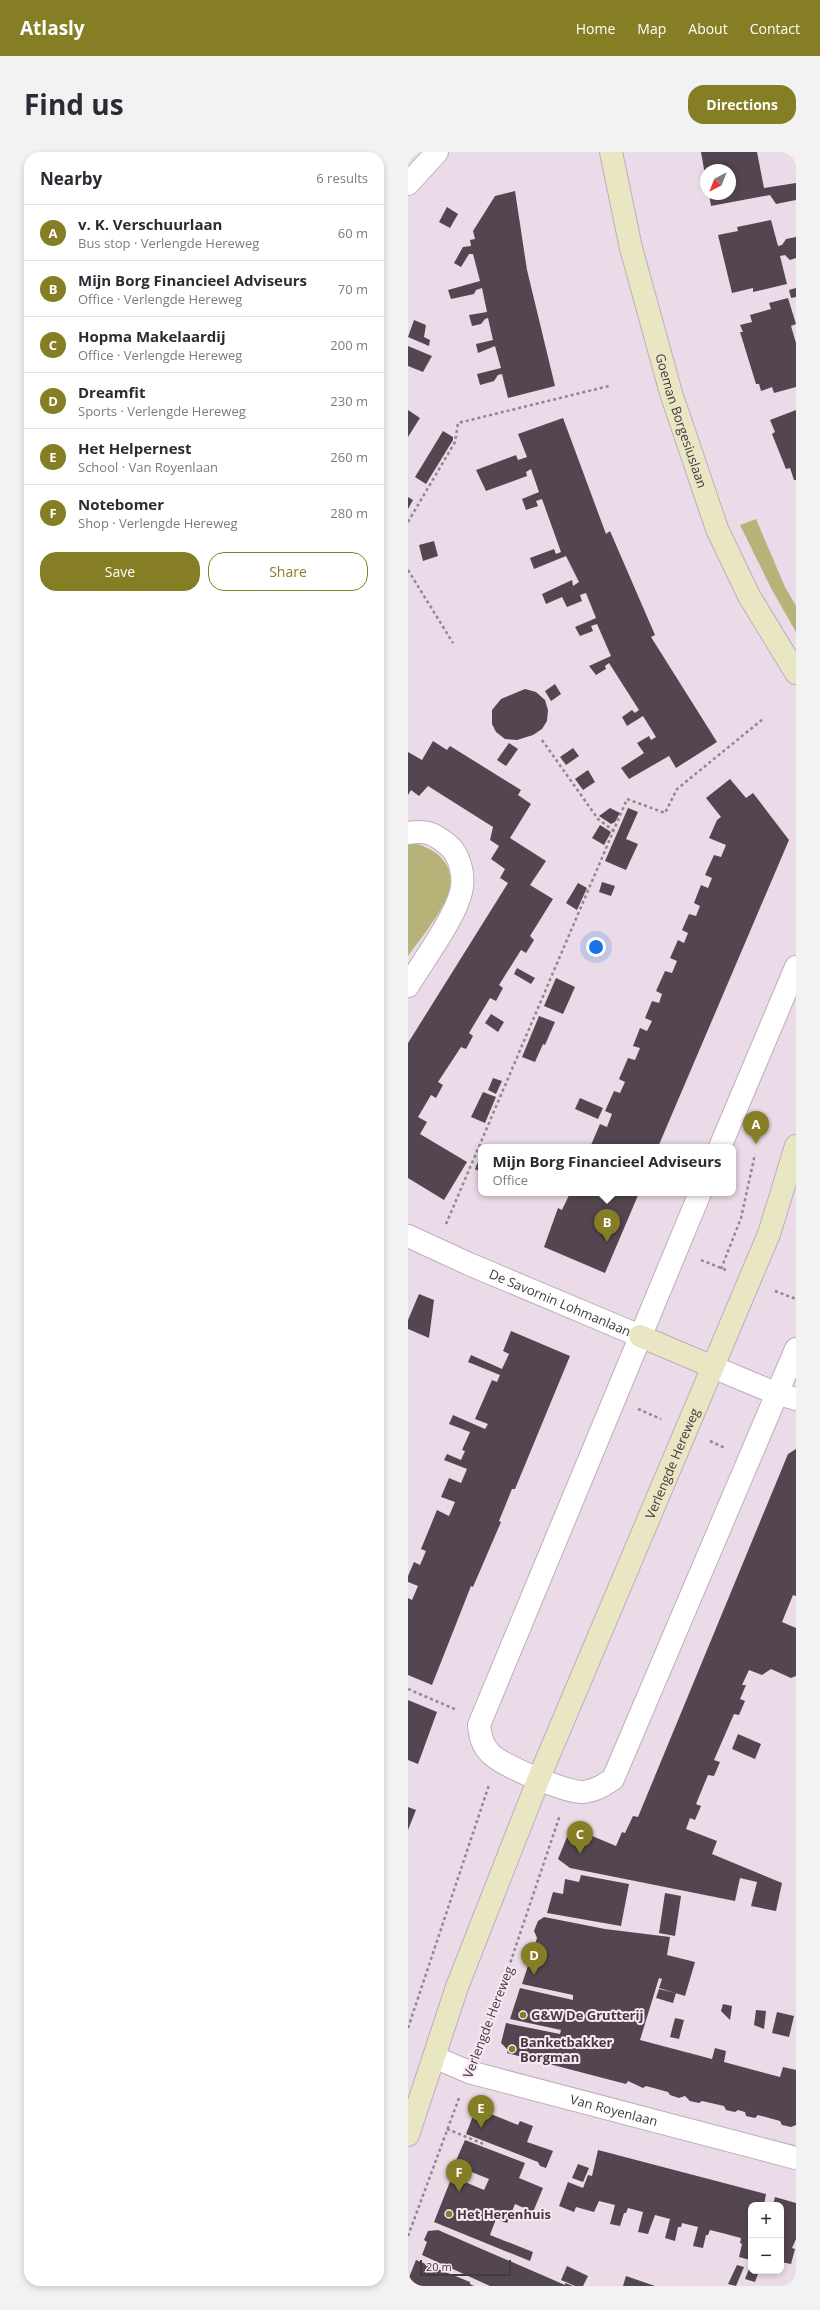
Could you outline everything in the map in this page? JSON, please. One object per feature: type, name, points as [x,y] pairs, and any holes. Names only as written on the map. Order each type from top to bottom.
[{"type":"main road","name":"Goeman Borgesiuslaan","points":[[611,152],[631,248],[670,393],[717,530],[749,596],[796,673]]},
{"type":"main road","name":"Verlengde Hereweg","points":[[408,2135],[457,1987],[539,1778],[769,1234],[796,1146]]},
{"type":"main road","name":"De Savornin Lohmanlaan","points":[[640,1336],[713,1367]]},
{"type":"street","points":[[408,184],[437,152]]},
{"type":"street","points":[[408,833],[433,833],[451,847],[460,860],[462,874],[461,891],[453,912],[408,986]]},
{"type":"street","points":[[721,1144],[796,967]]},
{"type":"street","points":[[699,1196],[481,1721],[480,1737],[488,1751],[498,1760],[568,1790],[582,1792],[601,1787],[614,1779],[786,1396],[796,1349]]},
{"type":"street","name":"De Savornin Lohmanlaan","points":[[408,1236],[435,1249],[640,1336]]},
{"type":"street","points":[[713,1367],[786,1396]]},
{"type":"street","name":"Van Royenlaan","points":[[434,2057],[469,2072],[796,2158]]},
{"type":"path","points":[[408,522],[455,442],[458,423],[609,386]]},
{"type":"path","points":[[408,570],[453,642]]},
{"type":"path","points":[[480,1144],[627,799],[665,813],[677,789],[763,718]]},
{"type":"path","points":[[542,740],[598,819],[614,831]]},
{"type":"path","points":[[435,1249],[478,1149]]},
{"type":"path","points":[[721,1269],[741,1218],[755,1154]]},
{"type":"path","points":[[408,1689],[481,1721]]},
{"type":"path","points":[[408,2028],[490,1782],[492,1767],[488,1751]]},
{"type":"path","name":"Verlengde Hereweg","points":[[408,2236],[447,2129],[494,2011],[561,1812],[569,1800],[582,1792]]},
{"type":"path","points":[[447,2129],[486,2145]]},
{"type":"shaded area","points":[[756,519],[785,587],[796,606],[796,632],[772,590],[740,525]]},
{"type":"shaded area","points":[[413,843],[431,850],[444,861],[450,877],[450,887],[440,911],[408,956],[408,845]]},
{"type":"building","points":[[701,152],[757,152],[764,188],[796,183],[796,200],[776,204],[770,195],[711,206],[710,200],[736,200],[736,164],[703,164]]},
{"type":"building","points":[[515,191],[527,270],[555,386],[508,398],[502,374],[498,375],[494,381],[480,385],[477,374],[501,368],[495,346],[478,353],[476,344],[493,340],[488,318],[481,324],[472,326],[469,315],[487,312],[482,288],[476,290],[474,294],[451,299],[448,290],[480,281],[473,254],[469,254],[461,267],[454,263],[463,247],[471,246],[470,240],[475,239],[473,231],[495,196]]},
{"type":"building","points":[[447,207],[458,214],[450,228],[439,222]]},
{"type":"building","points":[[771,220],[778,246],[782,245],[786,239],[796,237],[796,258],[790,260],[785,255],[780,256],[787,284],[753,292],[753,288],[732,293],[718,235],[738,231],[737,227]]},
{"type":"building","points":[[796,288],[796,297],[791,298],[789,290]]},
{"type":"building","points":[[788,298],[796,324],[791,326],[796,343],[796,387],[774,393],[772,387],[761,391],[759,384],[756,384],[740,332],[743,332],[740,325],[752,322],[750,315],[771,309],[769,303]]},
{"type":"building","points":[[414,320],[426,325],[424,337],[430,340],[429,346],[408,337]]},
{"type":"building","points":[[408,346],[432,356],[423,372],[408,366]]},
{"type":"building","points":[[408,410],[420,418],[408,437]]},
{"type":"building","points":[[796,410],[796,480],[794,480],[790,468],[786,469],[772,434],[775,432],[770,420]]},
{"type":"building","points":[[563,418],[606,534],[610,531],[655,635],[651,637],[717,742],[676,768],[669,756],[629,779],[621,768],[644,753],[637,743],[649,736],[651,740],[656,737],[643,716],[627,726],[622,717],[632,710],[635,713],[639,710],[609,663],[605,666],[606,669],[596,675],[589,666],[611,656],[597,624],[591,626],[593,631],[580,636],[575,627],[596,618],[586,593],[580,595],[582,601],[567,607],[562,597],[546,604],[542,594],[572,580],[573,586],[579,582],[566,556],[534,569],[530,558],[554,549],[556,554],[561,552],[542,499],[536,501],[538,506],[526,510],[522,499],[539,492],[531,469],[526,472],[527,476],[486,491],[476,470],[516,455],[518,460],[527,457],[518,434]]},
{"type":"building","points":[[443,431],[453,437],[453,440],[426,484],[415,477]]},
{"type":"building","points":[[408,497],[413,500],[408,509]]},
{"type":"building","points":[[434,541],[438,556],[423,561],[419,545]]},
{"type":"building","points":[[555,684],[561,694],[551,701],[545,691]]},
{"type":"building","points":[[525,689],[536,692],[545,700],[548,710],[547,721],[542,729],[533,735],[517,740],[505,739],[496,732],[492,724],[492,710],[501,699]]},
{"type":"building","points":[[433,741],[447,750],[450,746],[521,790],[518,795],[531,804],[510,838],[546,861],[530,885],[553,899],[530,936],[534,940],[526,953],[521,950],[499,985],[503,988],[496,1001],[490,998],[469,1033],[473,1036],[466,1049],[461,1047],[438,1082],[443,1085],[436,1098],[431,1095],[418,1117],[427,1122],[420,1134],[467,1162],[444,1200],[408,1178],[408,1043],[508,883],[500,878],[505,869],[491,859],[499,846],[490,840],[493,827],[428,786],[419,796],[411,790],[408,795],[408,752],[422,760]]},
{"type":"building","points":[[509,743],[518,749],[506,766],[497,760]]},
{"type":"building","points":[[573,748],[579,756],[566,765],[560,757]]},
{"type":"building","points":[[588,770],[595,782],[583,790],[575,779]]},
{"type":"building","points":[[730,779],[746,798],[753,793],[789,840],[659,1144],[591,1144],[600,1124],[607,1127],[612,1114],[605,1111],[614,1091],[620,1093],[625,1082],[619,1079],[628,1058],[635,1060],[640,1048],[633,1046],[640,1028],[647,1031],[652,1021],[645,1018],[652,1001],[659,1003],[662,994],[656,991],[665,971],[672,973],[677,961],[670,958],[678,940],[684,943],[688,933],[682,930],[689,914],[696,916],[700,906],[694,903],[701,885],[708,888],[712,878],[705,875],[714,855],[721,857],[726,845],[709,838],[717,820],[721,817],[706,798]]},
{"type":"building","points":[[610,808],[620,813],[615,822],[611,824],[599,816]]},
{"type":"building","points":[[628,808],[638,812],[626,839],[638,844],[626,870],[605,861]]},
{"type":"building","points":[[600,825],[611,832],[604,845],[592,838]]},
{"type":"building","points":[[602,882],[615,886],[611,896],[599,892]]},
{"type":"building","points":[[578,883],[587,888],[577,910],[566,903]]},
{"type":"building","points":[[517,968],[535,978],[531,984],[514,974]]},
{"type":"building","points":[[556,978],[575,987],[563,1014],[544,1006]]},
{"type":"building","points":[[491,1014],[504,1022],[498,1032],[485,1023]]},
{"type":"building","points":[[539,1016],[555,1022],[545,1045],[543,1044],[535,1062],[522,1057]]},
{"type":"building","points":[[493,1078],[502,1081],[496,1094],[488,1090]]},
{"type":"building","points":[[483,1092],[496,1097],[485,1123],[471,1117]]},
{"type":"building","points":[[580,1098],[603,1108],[598,1119],[575,1109]]},
{"type":"building","points":[[478,1162],[478,1170],[475,1169]]},
{"type":"building","points":[[569,1196],[638,1196],[605,1273],[544,1247],[558,1208],[562,1210]]},
{"type":"building","points":[[419,1294],[434,1300],[429,1338],[408,1329],[408,1320]]},
{"type":"building","points":[[511,1331],[570,1356],[515,1489],[512,1489],[499,1521],[501,1522],[473,1587],[471,1586],[432,1685],[408,1675],[408,1598],[412,1600],[418,1586],[408,1582],[408,1576],[414,1562],[420,1565],[426,1551],[421,1549],[437,1510],[449,1516],[455,1502],[441,1497],[449,1478],[461,1483],[467,1469],[444,1460],[447,1454],[461,1460],[465,1451],[462,1450],[470,1432],[449,1424],[453,1415],[485,1429],[488,1424],[475,1419],[492,1380],[497,1382],[500,1375],[468,1362],[471,1355],[502,1369],[509,1354],[503,1351]]},
{"type":"building","points":[[796,1449],[796,1596],[793,1595],[782,1622],[796,1628],[796,1676],[791,1678],[771,1669],[762,1675],[749,1670],[742,1685],[746,1685],[740,1699],[745,1701],[739,1715],[734,1714],[714,1760],[720,1762],[714,1776],[708,1775],[696,1804],[701,1806],[695,1820],[690,1818],[686,1829],[717,1841],[712,1854],[782,1883],[776,1911],[751,1906],[757,1882],[740,1878],[735,1901],[570,1868],[558,1859],[567,1837],[581,1843],[585,1833],[616,1846],[622,1832],[625,1833],[633,1816],[638,1817],[788,1454]]},
{"type":"building","points":[[408,1700],[437,1712],[418,1764],[408,1760]]},
{"type":"building","points":[[738,1734],[761,1744],[755,1759],[732,1749]]},
{"type":"building","points":[[408,1807],[416,1810],[408,1830]]},
{"type":"building","points":[[581,1875],[629,1884],[621,1926],[547,1913],[553,1892],[563,1894],[565,1879],[579,1882]]},
{"type":"building","points":[[665,1893],[681,1896],[675,1936],[659,1933]]},
{"type":"building","points":[[544,1917],[605,1929],[670,1937],[667,1955],[695,1962],[685,1996],[659,1988],[662,1979],[659,1978],[640,2040],[712,2059],[715,2048],[726,2051],[724,2062],[780,2077],[783,2067],[796,2070],[796,2125],[791,2127],[782,2125],[780,2121],[758,2115],[755,2118],[746,2116],[745,2112],[738,2110],[735,2112],[726,2110],[724,2106],[702,2101],[699,2103],[690,2101],[685,2096],[679,2098],[670,2095],[668,2092],[646,2086],[643,2088],[628,2081],[626,2084],[507,2053],[508,2050],[501,2043],[506,2023],[560,2034],[561,2030],[510,2019],[520,1988],[573,2000],[573,1995],[522,1984],[537,1938],[534,1931],[538,1921]]},
{"type":"building","points":[[659,1989],[676,1993],[673,2003],[656,1998]]},
{"type":"building","points":[[723,2004],[732,2006],[730,2020],[721,2011]]},
{"type":"building","points":[[756,2010],[766,2011],[764,2029],[754,2025]]},
{"type":"building","points":[[777,2012],[794,2016],[789,2037],[772,2033]]},
{"type":"building","points":[[675,2018],[684,2020],[679,2039],[670,2037]]},
{"type":"building","points":[[476,2108],[518,2125],[520,2121],[533,2126],[527,2142],[553,2151],[546,2168],[540,2166],[538,2162],[466,2134]]},
{"type":"building","points":[[465,2140],[525,2163],[519,2178],[543,2188],[533,2212],[515,2204],[507,2223],[496,2219],[490,2235],[533,2252],[530,2261],[434,2222],[453,2174],[459,2177],[458,2179],[484,2190],[489,2179],[454,2165]]},
{"type":"building","points":[[598,2150],[766,2194],[765,2202],[748,2202],[748,2259],[739,2257],[742,2244],[740,2243],[741,2238],[710,2230],[708,2235],[706,2235],[703,2248],[693,2246],[698,2227],[682,2223],[681,2227],[678,2227],[675,2241],[665,2238],[670,2219],[655,2215],[648,2234],[638,2232],[643,2212],[628,2208],[626,2213],[624,2213],[620,2226],[610,2224],[615,2205],[599,2201],[594,2212],[576,2207],[574,2212],[559,2206],[568,2182],[583,2188],[588,2175],[592,2176]]},
{"type":"building","points":[[578,2164],[589,2168],[583,2182],[572,2178]]},
{"type":"building","points":[[775,2197],[796,2203],[796,2239],[792,2248],[795,2249],[791,2264],[784,2263],[784,2202],[774,2202]]},
{"type":"building","points":[[438,2230],[565,2285],[565,2283],[573,2286],[490,2286],[422,2255],[427,2242],[424,2240],[428,2231]]},
{"type":"building","points":[[416,2260],[470,2282],[470,2284],[474,2286],[408,2286],[408,2280]]},
{"type":"building","points":[[737,2265],[744,2267],[736,2286],[728,2284]]},
{"type":"building","points":[[567,2266],[588,2276],[583,2286],[575,2286],[561,2280]]},
{"type":"building","points":[[748,2272],[748,2274],[758,2274],[755,2282],[745,2279]]},
{"type":"building","points":[[626,2276],[655,2286],[623,2286]]},
{"type":"place","name":"v. K. Verschuurlaan","points":[[756,1144]]},
{"type":"place","name":"Mijn Borg Financieel Adviseurs","points":[[607,1242]]},
{"type":"place","name":"Hopma Makelaardij","points":[[580,1854]]},
{"type":"place","name":"Dreamfit","points":[[534,1975]]},
{"type":"place","name":"G&W De Grutterij","points":[[523,2015]]},
{"type":"place","name":"Banketbakker Borgman","points":[[512,2049]]},
{"type":"place","name":"Het Helpernest","points":[[481,2128]]},
{"type":"place","name":"Notebomer","points":[[459,2192]]},
{"type":"place","name":"Het Herenhuis","points":[[449,2214]]}]
